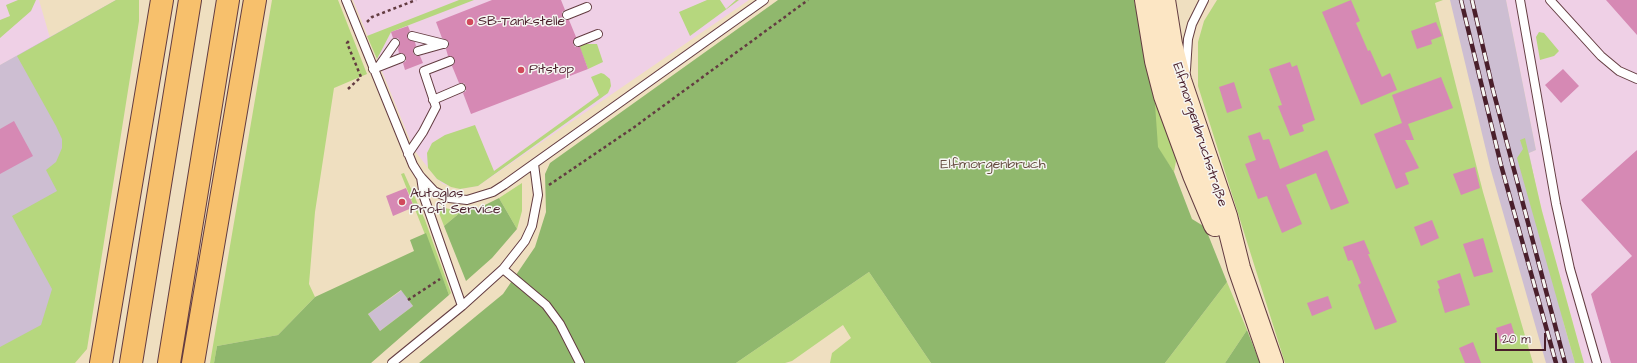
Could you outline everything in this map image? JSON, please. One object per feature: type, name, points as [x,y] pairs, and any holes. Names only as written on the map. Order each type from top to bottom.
[{"type":"highway","points":[[149,0],[152,52]]},
{"type":"highway","points":[[100,363],[162,0]]},
{"type":"highway","points":[[131,363],[190,0]]},
{"type":"highway","points":[[169,363],[228,0]]},
{"type":"highway","points":[[194,363],[255,0]]},
{"type":"main road","name":"Elfmorgenbruchstraße","points":[[1146,0],[1156,61],[1174,121],[1211,217],[1239,268]]},
{"type":"main road","name":"Elfmorgenbruchstraße","points":[[1164,0],[1171,44],[1185,94],[1226,216],[1239,268],[1272,363]]},
{"type":"lane","points":[[346,0],[376,68],[408,154],[420,176],[434,191],[441,195],[449,198],[467,200],[493,192],[764,0]]},
{"type":"lane","points":[[1185,94],[1188,39],[1192,24],[1204,0]]},
{"type":"lane","points":[[1520,0],[1556,204],[1570,269],[1597,363]]},
{"type":"lane","points":[[1550,0],[1600,56],[1619,71],[1637,79]]},
{"type":"lane","points":[[567,15],[587,7]]},
{"type":"lane","points":[[578,42],[598,34]]},
{"type":"lane","points":[[412,36],[444,44],[418,51]]},
{"type":"lane","points":[[376,68],[395,43]]},
{"type":"lane","points":[[376,68],[401,58]]},
{"type":"lane","points":[[408,154],[423,132],[436,107],[424,71],[450,61]]},
{"type":"lane","points":[[433,100],[461,88]]},
{"type":"lane","points":[[392,363],[462,306],[503,269],[525,241],[532,226],[538,194],[534,164]]},
{"type":"lane","points":[[420,176],[424,196],[462,306]]},
{"type":"lane","points":[[503,269],[546,305],[560,324],[580,363]]},
{"type":"path","points":[[538,194],[553,181],[633,128],[808,0]]},
{"type":"path","points":[[408,300],[450,273]]},
{"type":"shaded area","points":[[0,0],[39,0],[50,38],[0,65]]},
{"type":"shaded area","points":[[116,0],[60,355],[0,363],[0,65]]},
{"type":"shaded area","points":[[353,0],[749,0],[478,186],[460,189],[443,184],[437,179],[414,150]]},
{"type":"shaded area","points":[[1450,0],[1506,0],[1536,150],[1529,153],[1564,324],[1575,363],[1546,363],[1490,167]]},
{"type":"shaded area","points":[[1506,0],[1637,0],[1637,363],[1584,363],[1542,211],[1529,153],[1536,150]]},
{"type":"shaded area","points":[[402,290],[413,306],[380,331],[368,314]]},
{"type":"green space","points":[[18,0],[36,0],[31,11],[0,38],[0,20],[10,16],[6,5]]},
{"type":"green space","points":[[116,0],[139,0],[139,21],[87,349],[75,363],[0,363],[0,347],[41,325],[52,289],[12,216],[57,191],[46,170],[56,162],[62,148],[62,139],[56,126],[17,56]]},
{"type":"green space","points":[[272,0],[338,0],[367,74],[334,88],[315,212],[309,284],[315,297],[278,335],[217,346],[214,363],[210,363]]},
{"type":"green space","points":[[459,0],[474,0],[391,32],[377,59],[367,36]]},
{"type":"green space","points":[[707,0],[720,0],[726,9],[736,0],[739,0],[690,36],[679,12]]},
{"type":"green space","name":"Elfmorgenbruch","points":[[778,0],[1134,0],[1155,104],[1158,147],[1174,172],[1192,219],[1205,227],[1227,282],[1165,363],[931,363],[869,272],[736,363],[419,363],[503,294],[535,247],[546,212],[545,174],[550,163]]},
{"type":"green space","points":[[1217,0],[1443,0],[1435,3],[1483,192],[1533,363],[1285,363],[1198,86],[1198,42],[1204,21]]},
{"type":"green space","points":[[1539,32],[1544,33],[1559,51],[1554,56],[1540,60],[1536,37]]},
{"type":"green space","points":[[584,44],[597,44],[603,62],[588,69],[579,46]]},
{"type":"green space","points":[[1147,66],[1174,148],[1176,161],[1174,172],[1157,147]]},
{"type":"green space","points":[[601,73],[610,79],[611,86],[608,93],[478,186],[460,189],[451,187],[437,179],[428,168],[427,153],[432,143],[445,135],[475,125],[494,171],[599,95],[591,77]]},
{"type":"green space","points":[[1525,138],[1542,211],[1584,363],[1575,363],[1517,158],[1523,149],[1520,140]]},
{"type":"green space","points":[[404,173],[425,220],[451,293],[449,295],[401,174]]},
{"type":"green space","points":[[522,183],[522,211],[517,229],[499,198]]},
{"type":"green space","points":[[499,198],[517,229],[492,258],[466,281],[444,226],[462,211],[479,208]]},
{"type":"green space","points":[[440,207],[462,211],[444,226],[437,208]]},
{"type":"green space","points":[[426,233],[449,295],[371,363],[214,363],[217,346],[278,335],[315,297],[414,251],[410,240]],"holes":[[[401,290],[413,306],[380,331],[368,314]]]},
{"type":"green space","points":[[869,272],[931,363],[830,363],[832,353],[851,338],[843,325],[792,361],[785,363],[736,363]]},
{"type":"green space","points":[[1227,282],[1247,330],[1225,363],[1165,363]]},
{"type":"green space","points":[[1247,330],[1260,363],[1225,363]]},
{"type":"building","points":[[492,0],[561,0],[565,10],[562,12],[562,17],[564,20],[569,20],[576,37],[573,44],[575,47],[580,47],[588,69],[471,114],[463,93],[466,91],[466,86],[464,83],[459,83],[452,66],[455,59],[448,56],[446,49],[449,46],[449,42],[442,38],[436,22]]},
{"type":"building","points":[[1351,0],[1360,21],[1356,23],[1368,51],[1370,50],[1382,77],[1390,73],[1397,90],[1361,105],[1322,12]]},
{"type":"building","points":[[1606,0],[1637,0],[1637,35]]},
{"type":"building","points":[[1436,22],[1442,36],[1431,40],[1432,44],[1417,49],[1411,31]]},
{"type":"building","points":[[408,26],[410,31],[407,34],[407,38],[415,42],[416,46],[413,49],[413,53],[416,56],[420,56],[423,63],[405,70],[403,63],[406,61],[406,56],[399,53],[398,49],[400,41],[398,38],[393,38],[391,32]]},
{"type":"building","points":[[1290,62],[1292,67],[1297,65],[1315,120],[1302,125],[1304,131],[1290,136],[1278,106],[1282,105],[1269,69]]},
{"type":"building","points":[[1563,69],[1579,86],[1561,103],[1545,85]]},
{"type":"building","points":[[1441,77],[1453,108],[1408,124],[1414,140],[1405,140],[1419,168],[1405,173],[1409,184],[1396,189],[1374,134],[1402,123],[1392,95]]},
{"type":"building","points":[[1234,82],[1242,108],[1227,113],[1219,87]]},
{"type":"building","points":[[14,121],[33,156],[0,174],[0,129]]},
{"type":"building","points":[[1260,132],[1263,140],[1269,139],[1280,169],[1327,150],[1349,203],[1331,210],[1316,173],[1286,185],[1302,224],[1282,233],[1267,196],[1258,199],[1245,164],[1256,160],[1248,136]]},
{"type":"building","points":[[1637,150],[1637,363],[1611,363],[1591,294],[1632,256],[1581,200]]},
{"type":"building","points":[[1475,167],[1480,188],[1461,195],[1453,174]]},
{"type":"building","points":[[406,188],[414,207],[393,216],[386,196]]},
{"type":"building","points":[[1432,220],[1439,238],[1421,246],[1414,227]]},
{"type":"building","points":[[1483,238],[1493,272],[1474,277],[1463,244]]},
{"type":"building","points":[[1364,240],[1370,254],[1368,254],[1397,322],[1375,330],[1358,285],[1361,283],[1352,260],[1348,261],[1343,247]]},
{"type":"building","points":[[1460,273],[1470,305],[1445,313],[1438,289],[1440,288],[1437,281]]},
{"type":"building","points":[[1328,296],[1332,308],[1312,316],[1307,303]]},
{"type":"building","points":[[1511,323],[1516,339],[1501,344],[1496,328]]},
{"type":"building","points":[[1473,342],[1481,363],[1465,363],[1459,348]]},
{"type":"railway","points":[[1461,0],[1501,165],[1556,363]]},
{"type":"railway","points":[[1472,0],[1493,90],[1565,363]]},
{"type":"place","name":"SB-Tankstelle","points":[[470,22]]},
{"type":"place","name":"Pitstop","points":[[521,70]]},
{"type":"place","name":"Autoglas Profi Service","points":[[402,202]]}]
